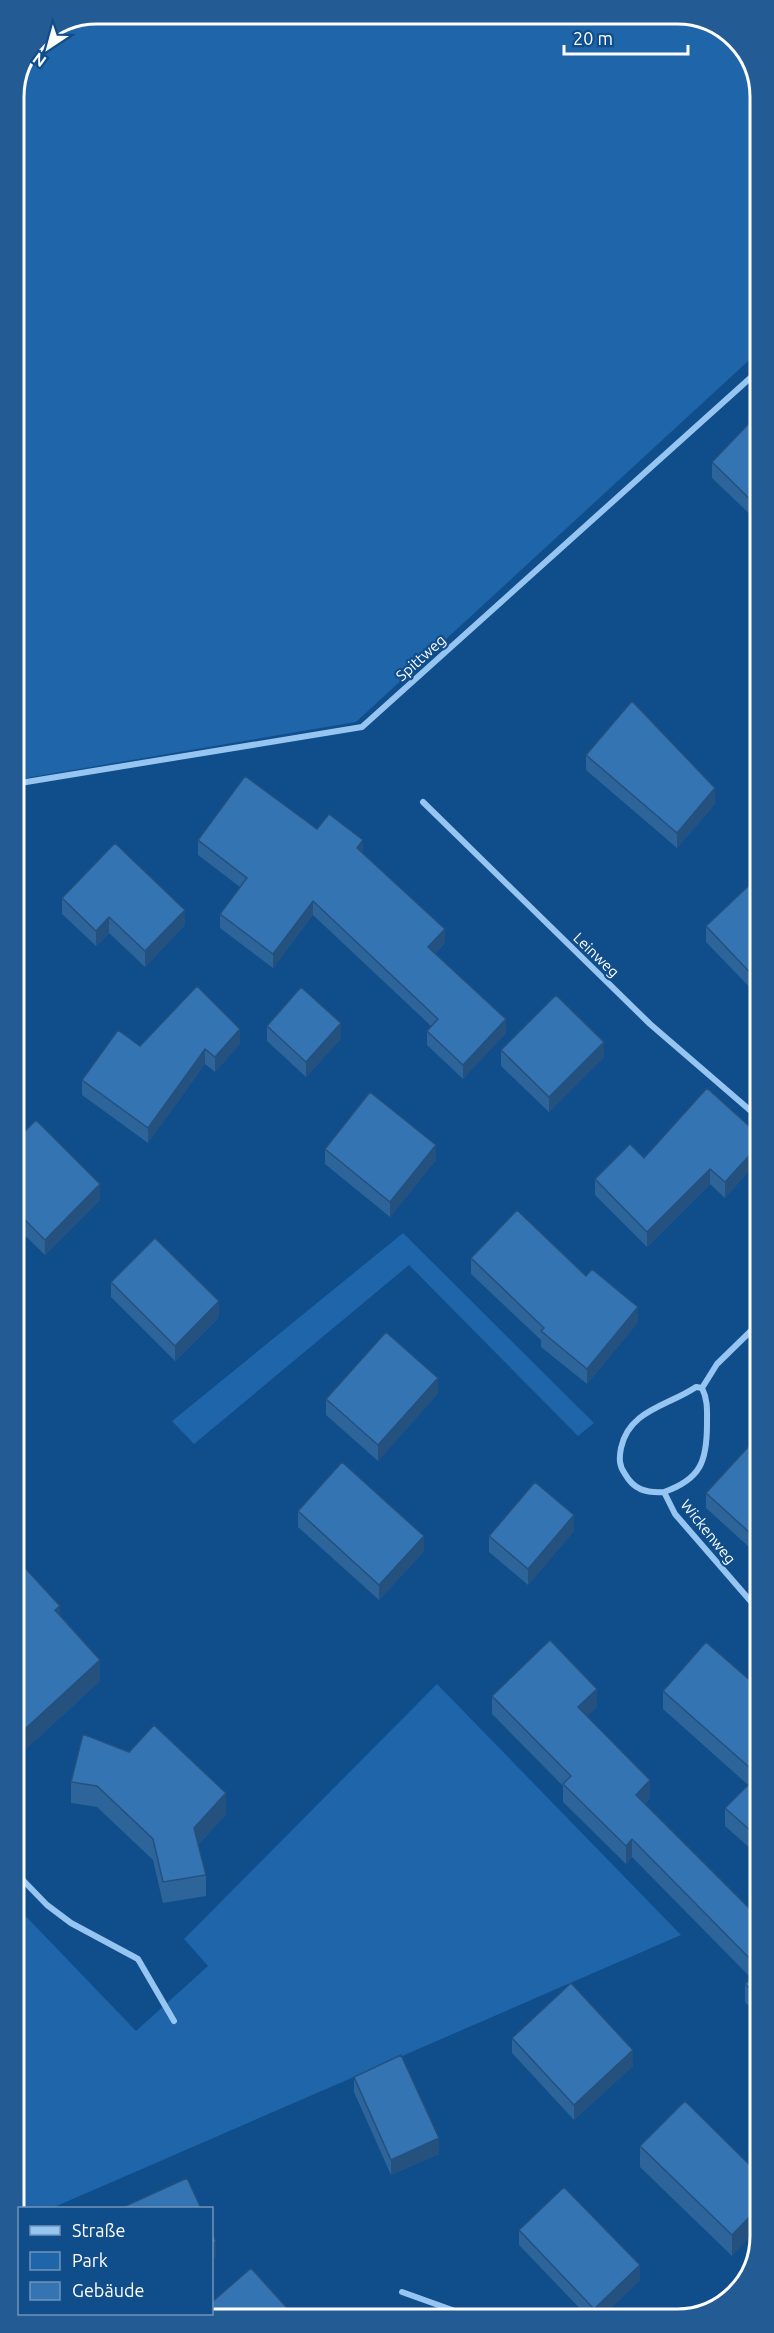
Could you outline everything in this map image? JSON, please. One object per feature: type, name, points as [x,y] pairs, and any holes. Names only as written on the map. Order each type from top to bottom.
[{"type":"street","name":"Spittweg","points":[[24,783],[362,727],[750,378]]},
{"type":"street","name":"Leinweg","points":[[423,802],[650,1024],[750,1110]]},
{"type":"street","points":[[702,1388],[717,1364],[750,1332]]},
{"type":"street","name":"Wickenweg","points":[[696,1387],[702,1388],[707,1398],[707,1450],[704,1460],[690,1479],[664,1492],[642,1491],[631,1484],[619,1461],[625,1433],[636,1419],[696,1387]]},
{"type":"street","name":"Wickenweg","points":[[664,1492],[675,1514],[750,1600]]},
{"type":"street","points":[[24,1881],[47,1905],[71,1923],[138,1959],[174,2021]]},
{"type":"street","points":[[402,2292],[449,2309]]},
{"type":"green space","points":[[97,24],[682,24],[696,26],[718,36],[740,60],[748,78],[750,97],[750,359],[356,722],[24,778],[24,97],[25,82],[36,56],[56,36],[82,25]]},
{"type":"green space","points":[[403,1233],[594,1423],[578,1436],[409,1265],[194,1444],[172,1421]]},
{"type":"green space","points":[[437,1684],[681,1935],[54,2207],[24,2207],[24,1914],[136,2031],[208,1966],[184,1939]]},
{"type":"building","points":[[750,422],[750,499],[712,462]]},
{"type":"building","points":[[632,701],[715,788],[677,833],[586,755]]},
{"type":"building","points":[[245,776],[317,829],[329,814],[363,840],[357,848],[445,929],[428,947],[506,1019],[463,1065],[427,1031],[438,1019],[313,901],[273,954],[220,914],[247,878],[198,840]]},
{"type":"building","points":[[115,843],[185,910],[145,951],[109,917],[96,931],[62,898]]},
{"type":"building","points":[[750,884],[750,972],[706,926]]},
{"type":"building","points":[[197,986],[240,1029],[215,1057],[205,1049],[148,1128],[82,1080],[118,1030],[140,1046]]},
{"type":"building","points":[[301,987],[341,1023],[306,1062],[267,1026]]},
{"type":"building","points":[[556,995],[604,1042],[549,1097],[501,1050]]},
{"type":"building","points":[[707,1088],[750,1127],[750,1155],[725,1182],[710,1169],[647,1232],[595,1179],[630,1144],[644,1158]]},
{"type":"building","points":[[370,1092],[436,1145],[390,1202],[325,1149]]},
{"type":"building","points":[[36,1120],[100,1184],[45,1240],[24,1219],[24,1132]]},
{"type":"building","points":[[517,1210],[586,1276],[592,1269],[638,1307],[587,1369],[541,1331],[544,1328],[471,1258]]},
{"type":"building","points":[[155,1238],[219,1301],[175,1346],[111,1282]]},
{"type":"building","points":[[386,1332],[438,1378],[378,1445],[326,1399]]},
{"type":"building","points":[[750,1445],[750,1533],[706,1493]]},
{"type":"building","points":[[342,1462],[424,1536],[379,1585],[298,1511]]},
{"type":"building","points":[[535,1482],[574,1515],[528,1569],[489,1536]]},
{"type":"building","points":[[24,1567],[60,1606],[55,1610],[100,1660],[25,1729]]},
{"type":"building","points":[[550,1640],[597,1689],[578,1707],[650,1780],[636,1795],[750,1909],[750,1959],[632,1839],[626,1846],[563,1784],[571,1776],[492,1696]]},
{"type":"building","points":[[706,1642],[750,1680],[750,1768],[663,1691]]},
{"type":"building","points":[[154,1725],[226,1793],[194,1828],[206,1875],[163,1882],[153,1839],[97,1786],[71,1782],[83,1734],[129,1752]]},
{"type":"building","points":[[750,1783],[750,1830],[725,1808]]},
{"type":"building","points":[[750,1979],[750,1989],[745,1984]]},
{"type":"building","points":[[571,1983],[633,2050],[574,2105],[512,2038]]},
{"type":"building","points":[[401,2055],[439,2138],[391,2160],[354,2077]]},
{"type":"building","points":[[685,2101],[750,2165],[750,2216],[732,2235],[640,2146]]},
{"type":"building","points":[[187,2178],[201,2207],[123,2207]]},
{"type":"building","points":[[564,2187],[640,2265],[594,2309],[519,2230]]},
{"type":"building","points":[[251,2268],[288,2309],[213,2309],[213,2301]]}]
